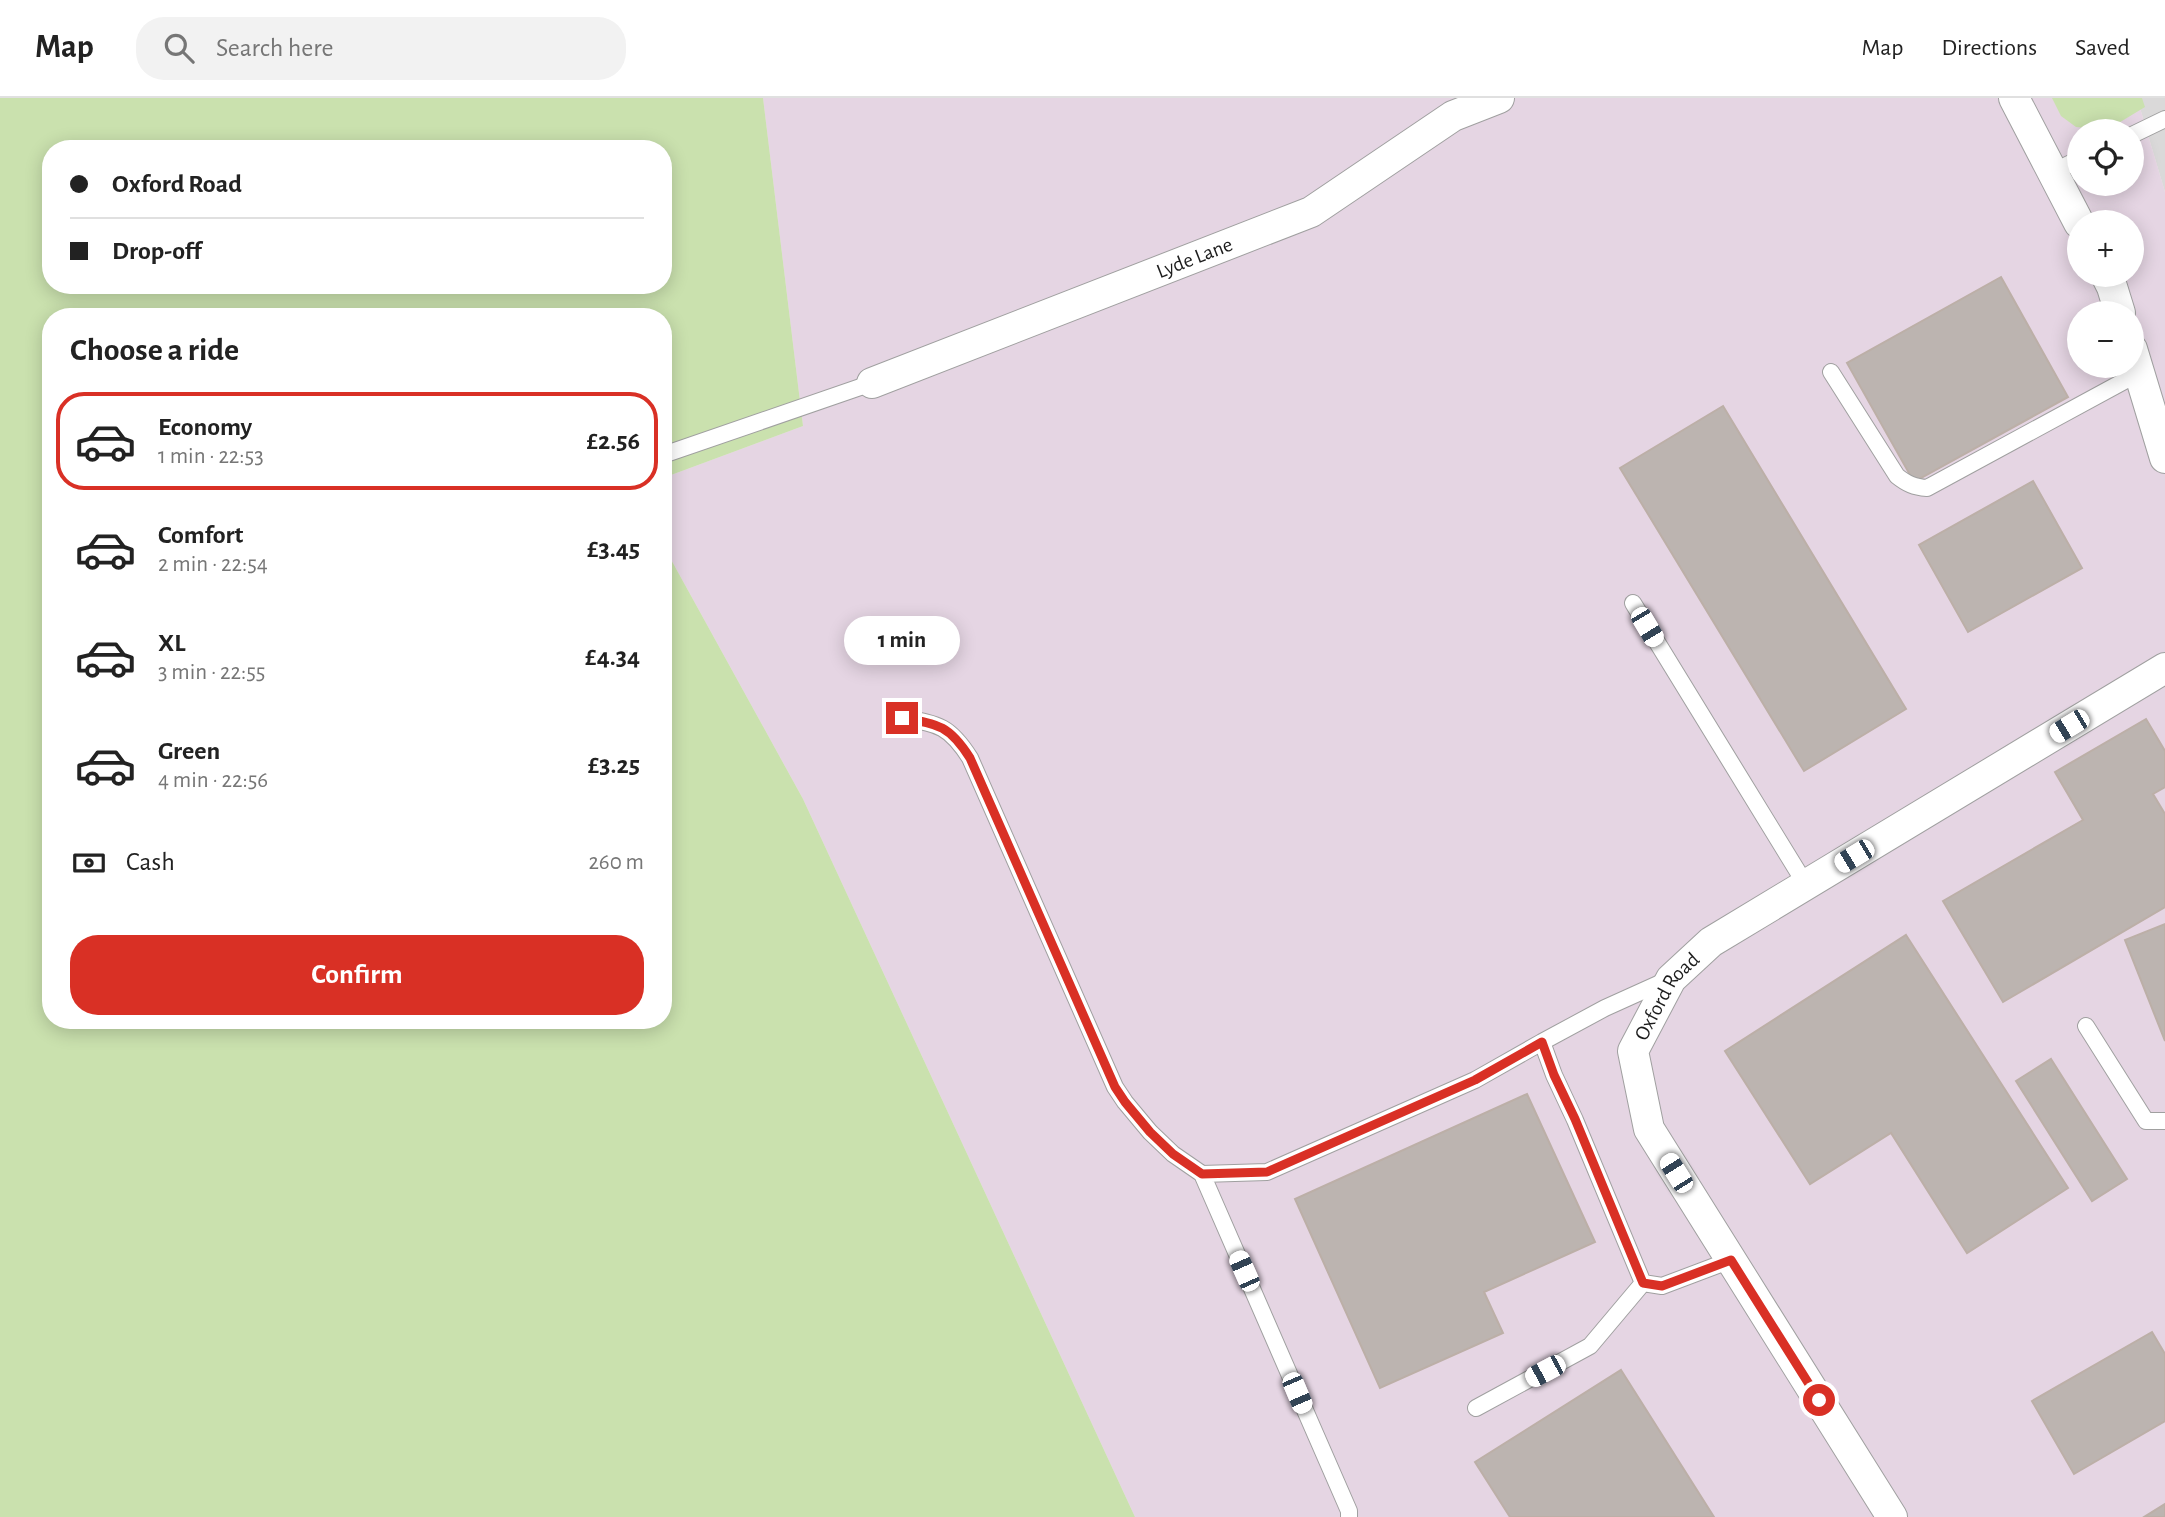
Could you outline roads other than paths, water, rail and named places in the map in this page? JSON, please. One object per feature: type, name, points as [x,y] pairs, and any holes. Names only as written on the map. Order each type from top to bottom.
[{"type":"street","name":"Lyde Lane","points":[[872,383],[1311,212],[1450,107],[1499,98]]},
{"type":"street","points":[[2014,98],[2066,166],[2076,210]]},
{"type":"street","points":[[2140,378],[2165,458]]},
{"type":"street","name":"Oxford Road","points":[[1892,1517],[1649,1129],[1633,1051],[1671,979],[1711,942],[2165,668]]},
{"type":"lane","points":[[2144,129],[2165,119]]},
{"type":"lane","points":[[1831,372],[1897,476],[1907,484],[1927,488],[2107,378]]},
{"type":"lane","points":[[672,452],[872,383]]},
{"type":"lane","points":[[1633,604],[1807,884]]},
{"type":"lane","points":[[902,718],[938,724],[960,741],[970,758],[1115,1087],[1150,1132],[1173,1154],[1202,1174],[1349,1511],[1349,1517]]},
{"type":"lane","points":[[1202,1174],[1267,1172],[1475,1080],[1605,1007],[1671,979]]},
{"type":"lane","points":[[2086,1026],[2147,1121],[2165,1121]]},
{"type":"lane","points":[[1542,1042],[1643,1283]]},
{"type":"lane","points":[[1643,1283],[1662,1286],[1731,1260]]},
{"type":"lane","points":[[1476,1408],[1590,1346],[1643,1283]]}]
